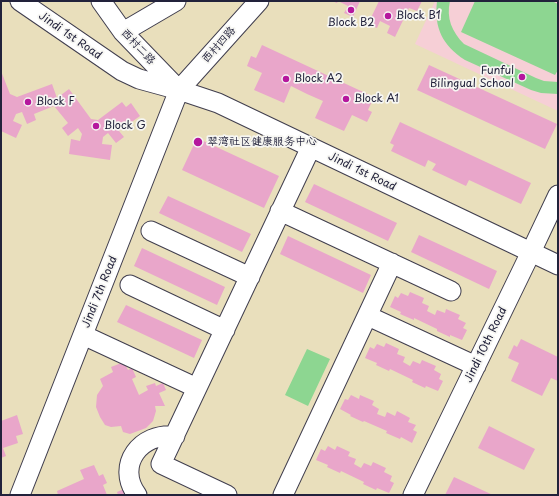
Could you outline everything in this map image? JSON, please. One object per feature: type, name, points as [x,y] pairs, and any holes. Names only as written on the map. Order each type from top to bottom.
[{"type":"street","name":"Jindi 1st Road","points":[[20,1],[122,71],[139,79],[218,103],[558,265]]},
{"type":"street","name":"西村二路","points":[[101,1],[123,32],[179,90]]},
{"type":"street","points":[[123,32],[176,1]]},
{"type":"street","name":"西村四路","points":[[179,90],[259,1]]},
{"type":"street","name":"Jindi 7th Road","points":[[20,495],[179,90]]},
{"type":"street","points":[[228,495],[161,464],[311,147]]},
{"type":"street","name":"Jindi 10th Road","points":[[413,495],[558,195]]},
{"type":"street","points":[[280,212],[451,291]]},
{"type":"street","points":[[151,231],[250,277]]},
{"type":"street","points":[[283,495],[392,263]]},
{"type":"street","points":[[130,286],[225,330]]},
{"type":"street","points":[[368,316],[476,366]]},
{"type":"street","points":[[83,335],[197,388]]},
{"type":"street","points":[[137,495],[132,487],[129,471],[130,463],[138,448],[144,443],[158,436],[175,436]]},
{"type":"shaded area","name":"Funful Bilingual School","points":[[435,1],[558,1],[558,111],[415,44]]},
{"type":"green space","points":[[437,1],[450,1],[449,13],[451,24],[456,35],[464,44],[536,78],[544,81],[558,82],[558,94],[541,93],[531,90],[465,60],[457,54],[445,42],[438,28],[436,11]]},
{"type":"green space","points":[[475,1],[552,1],[558,4],[558,70],[555,75],[461,32]]},
{"type":"green space","points":[[307,349],[330,359],[308,406],[285,395]]},
{"type":"building","name":"Block B2","points":[[338,1],[360,1],[353,17],[344,13],[348,6]]},
{"type":"building","name":"Block B1","points":[[379,1],[422,1],[417,11],[409,8],[395,37],[387,33],[390,26],[380,21],[377,28],[368,24]]},
{"type":"building","points":[[262,45],[374,97],[368,110],[372,112],[367,122],[352,115],[344,131],[315,118],[323,101],[291,86],[284,103],[254,90],[262,73],[247,66],[251,56],[256,58]]},
{"type":"building","points":[[429,65],[557,124],[545,149],[417,90]]},
{"type":"building","name":"Block G","points":[[1,71],[10,94],[17,97],[52,84],[57,98],[69,89],[91,119],[98,120],[122,102],[126,107],[131,103],[140,116],[119,131],[124,137],[116,143],[108,133],[103,137],[102,144],[112,145],[110,160],[69,154],[71,139],[80,141],[82,134],[78,128],[68,136],[62,128],[68,123],[54,106],[34,114],[36,120],[27,124],[22,112],[16,114],[13,121],[22,125],[16,138],[1,131]]},
{"type":"building","points":[[400,122],[531,183],[521,204],[469,180],[466,186],[432,170],[436,164],[428,160],[425,167],[391,151],[394,145],[390,143]]},
{"type":"building","points":[[197,138],[279,176],[264,208],[182,170]]},
{"type":"building","points":[[314,184],[397,223],[388,241],[305,202]]},
{"type":"building","points":[[168,196],[251,234],[242,252],[159,213]]},
{"type":"building","points":[[419,235],[497,271],[489,289],[411,252]]},
{"type":"building","points":[[288,236],[371,275],[363,293],[280,254]]},
{"type":"building","points":[[142,248],[225,287],[217,305],[134,266]]},
{"type":"building","points":[[410,292],[424,298],[422,303],[429,306],[427,311],[435,315],[437,310],[445,313],[446,309],[460,315],[458,319],[466,323],[463,328],[467,330],[462,340],[450,335],[450,337],[414,318],[414,320],[400,314],[401,312],[390,307],[395,296],[398,298],[401,293],[408,296]]},
{"type":"building","points":[[126,305],[202,340],[194,358],[117,322]]},
{"type":"building","points":[[521,339],[558,357],[558,381],[551,378],[542,396],[511,381],[519,363],[508,358],[514,345],[517,347]]},
{"type":"building","points":[[386,343],[399,349],[397,354],[405,357],[403,362],[410,366],[413,361],[420,364],[422,360],[436,366],[434,370],[441,374],[439,379],[443,381],[438,391],[426,386],[425,388],[412,382],[413,380],[390,369],[389,371],[376,365],[377,363],[365,358],[370,347],[374,349],[377,344],[384,347]]},
{"type":"building","points":[[124,362],[128,370],[132,368],[136,377],[132,379],[139,395],[148,390],[146,386],[155,383],[156,386],[163,383],[166,390],[159,393],[165,406],[155,406],[156,411],[153,421],[146,428],[130,434],[123,432],[121,426],[111,427],[105,425],[96,407],[97,395],[103,386],[100,379],[113,372],[111,367]]},
{"type":"building","points":[[351,395],[359,399],[360,395],[374,401],[372,405],[379,409],[377,414],[385,417],[387,412],[395,416],[397,411],[410,418],[408,422],[416,425],[413,430],[417,432],[412,443],[401,437],[400,439],[386,433],[387,431],[350,416],[351,415],[340,409],[345,399],[348,400]]},
{"type":"building","points":[[17,415],[23,434],[16,436],[18,443],[3,448],[6,456],[1,458],[1,421]]},
{"type":"building","points":[[489,426],[535,449],[524,470],[478,448]]},
{"type":"building","points":[[328,446],[335,450],[337,446],[350,452],[348,456],[356,459],[354,464],[361,468],[364,463],[371,466],[373,462],[386,468],[384,472],[392,476],[390,481],[394,483],[389,493],[377,488],[376,490],[363,484],[364,482],[341,471],[340,473],[327,467],[328,465],[316,460],[321,449],[325,451]]},
{"type":"building","points":[[94,465],[99,476],[103,474],[107,483],[103,485],[107,495],[58,495],[57,491],[84,479],[80,470]]},
{"type":"building","points":[[454,477],[493,495],[445,495]]},
{"type":"building","points":[[128,487],[132,495],[118,495],[117,492]]},
{"type":"place","name":"Block B2","points":[[351,10]]},
{"type":"place","name":"Block B1","points":[[388,16]]},
{"type":"place","name":"Funful Bilingual School","points":[[522,77]]},
{"type":"place","name":"Block A2","points":[[286,79]]},
{"type":"place","name":"Block A1","points":[[346,99]]},
{"type":"place","name":"Block F","points":[[28,102]]},
{"type":"place","name":"Block G","points":[[96,126]]},
{"type":"place","name":"翠湾社区健康服务中心","points":[[198,142]]}]
